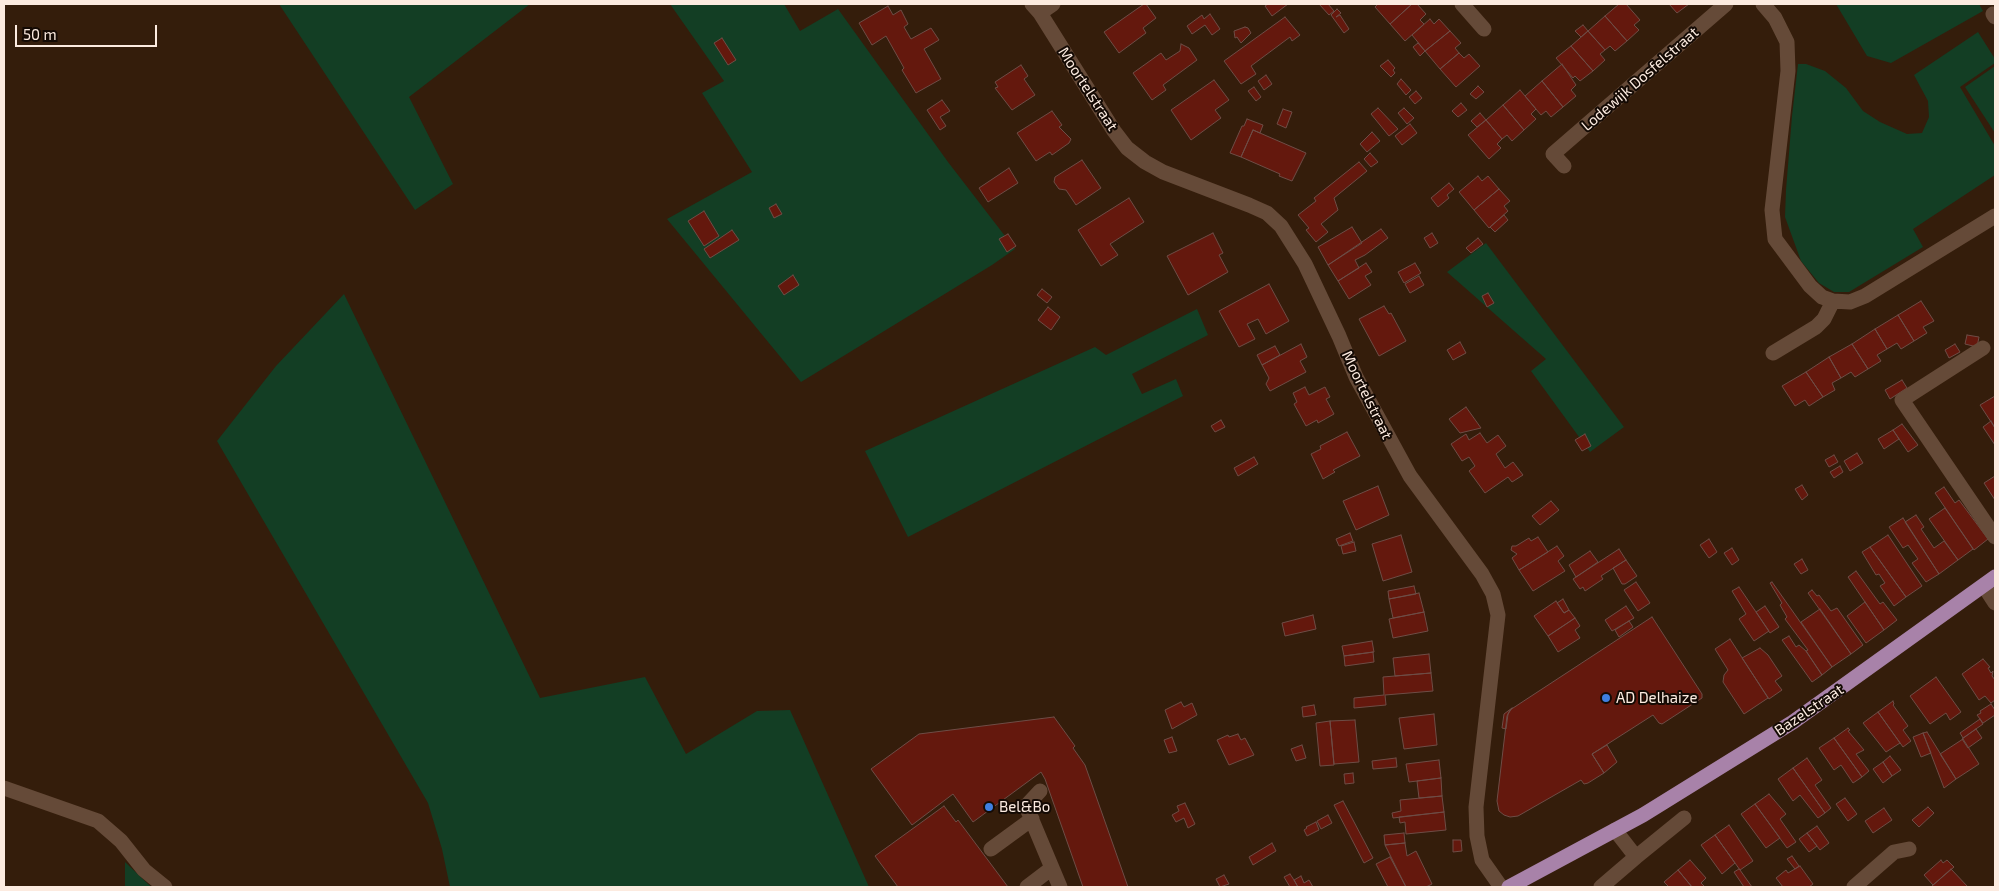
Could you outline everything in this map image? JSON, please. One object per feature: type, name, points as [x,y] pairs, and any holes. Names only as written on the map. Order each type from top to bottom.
[{"type":"main road","name":"Bazelstraat","points":[[1509,887],[1615,830],[1793,722],[1990,582]]},
{"type":"street","points":[[1036,8],[1053,4]]},
{"type":"street","points":[[1462,4],[1484,28]]},
{"type":"street","name":"Lodewijk Dosfelstraat","points":[[1564,166],[1547,158],[1726,4]]},
{"type":"street","points":[[1763,4],[1775,18],[1787,42],[1788,71],[1772,210],[1776,239],[1810,286],[1822,297],[1833,301],[1850,302],[1866,296],[1995,216]]},
{"type":"street","name":"Moortelstraat","points":[[1036,8],[1114,131],[1127,148],[1145,162],[1163,172],[1267,213],[1281,226],[1306,264],[1356,378],[1410,476],[1482,574],[1493,594],[1498,615],[1476,807],[1476,826],[1482,860],[1500,887]]},
{"type":"street","points":[[1773,353],[1816,327],[1824,319],[1833,301]]},
{"type":"street","points":[[1983,348],[1902,400],[1995,537]]},
{"type":"street","points":[[1990,582],[1995,603]]},
{"type":"street","points":[[4,788],[98,821],[121,841],[144,870],[165,887]]},
{"type":"street","points":[[1040,791],[1026,806],[1060,887]]},
{"type":"street","points":[[1600,887],[1684,818]]},
{"type":"street","points":[[991,849],[1032,819]]},
{"type":"street","points":[[1615,830],[1636,858]]},
{"type":"street","points":[[1854,887],[1894,852],[1909,849]]},
{"type":"street","points":[[1027,887],[1052,868]]},
{"type":"green space","points":[[279,4],[530,4],[409,97],[453,184],[415,210]]},
{"type":"green space","points":[[670,4],[784,4],[800,31],[838,9],[948,162],[1015,249],[801,382],[667,219],[752,172],[702,93],[724,81]]},
{"type":"green space","points":[[1836,4],[1979,4],[1983,11],[1891,63],[1867,56]]},
{"type":"green space","points":[[1978,32],[1995,59],[1995,63],[1960,87],[1995,146],[1995,175],[1913,229],[1923,247],[1849,292],[1834,292],[1819,283],[1801,261],[1785,217],[1792,116],[1798,64],[1806,64],[1825,71],[1846,88],[1863,111],[1880,122],[1907,134],[1922,133],[1929,117],[1928,101],[1914,75]]},
{"type":"green space","points":[[1995,66],[1995,133],[1965,87]]},
{"type":"green space","points":[[1486,243],[1624,427],[1590,452],[1531,371],[1546,359],[1447,272]]},
{"type":"green space","points":[[344,294],[540,698],[645,677],[686,754],[757,711],[790,710],[869,887],[450,887],[442,849],[428,803],[217,441],[276,366]]},
{"type":"green space","points":[[1197,309],[1208,335],[1132,374],[1142,394],[1176,379],[1183,396],[908,537],[865,451],[1095,347],[1106,355]]},
{"type":"green space","points":[[125,862],[148,884],[152,887],[125,887]]},
{"type":"building","points":[[1146,4],[1156,18],[1143,28],[1146,33],[1119,53],[1104,32]]},
{"type":"building","points":[[1268,4],[1288,4],[1272,16],[1265,6]]},
{"type":"building","points":[[1319,4],[1328,4],[1334,11],[1329,15]]},
{"type":"building","points":[[1378,4],[1412,4],[1390,24],[1375,7]]},
{"type":"building","points":[[1412,4],[1417,4],[1426,14],[1420,20],[1424,24],[1405,41],[1390,24]]},
{"type":"building","points":[[1619,4],[1626,4],[1640,20],[1634,25],[1639,30],[1627,41],[1605,16]]},
{"type":"building","points":[[1669,4],[1689,4],[1677,13]]},
{"type":"building","points":[[888,6],[893,15],[901,10],[908,24],[904,27],[911,39],[931,28],[939,40],[924,49],[941,79],[916,93],[902,70],[904,68],[886,36],[872,45],[859,23]]},
{"type":"building","points":[[1337,9],[1341,13],[1336,17],[1340,15],[1349,29],[1344,33],[1331,15]]},
{"type":"building","points":[[1210,14],[1220,29],[1212,35],[1205,25],[1192,34],[1187,26],[1202,15],[1204,19]]},
{"type":"building","points":[[1605,16],[1627,41],[1615,51],[1610,46],[1605,50],[1588,31]]},
{"type":"building","points":[[1285,17],[1300,35],[1292,41],[1290,37],[1251,66],[1256,74],[1241,84],[1224,61]]},
{"type":"building","points":[[1430,19],[1434,24],[1439,19],[1450,31],[1425,51],[1412,35]]},
{"type":"building","points":[[1583,25],[1588,31],[1581,37],[1575,31]]},
{"type":"building","points":[[1245,27],[1251,33],[1241,43],[1237,37],[1235,38],[1234,31]]},
{"type":"building","points":[[1450,31],[1461,43],[1455,48],[1459,53],[1440,69],[1425,51]]},
{"type":"building","points":[[1588,31],[1605,50],[1600,54],[1605,60],[1593,71],[1571,46]]},
{"type":"building","points":[[722,38],[736,60],[728,65],[714,43]]},
{"type":"building","points":[[1418,43],[1425,51],[1420,56],[1413,47]]},
{"type":"building","points":[[1181,44],[1189,48],[1197,60],[1163,85],[1166,90],[1152,100],[1133,73],[1161,53],[1166,60],[1180,51]]},
{"type":"building","points":[[1571,46],[1593,71],[1580,81],[1575,76],[1573,78],[1556,58]]},
{"type":"building","points":[[1459,53],[1464,58],[1469,54],[1480,66],[1456,87],[1440,69]]},
{"type":"building","points":[[1388,60],[1395,68],[1393,70],[1395,73],[1391,77],[1380,66]]},
{"type":"building","points":[[1562,64],[1576,85],[1571,90],[1576,96],[1563,107],[1542,81]]},
{"type":"building","points":[[1021,65],[1028,76],[1024,79],[1035,95],[1012,110],[995,88],[998,87],[995,82]]},
{"type":"building","points":[[1266,75],[1272,84],[1264,90],[1258,81]]},
{"type":"building","points":[[1401,79],[1411,90],[1406,95],[1397,84]]},
{"type":"building","points":[[1214,80],[1229,100],[1215,110],[1221,118],[1191,140],[1171,110]]},
{"type":"building","points":[[1542,81],[1563,107],[1551,117],[1546,111],[1541,115],[1525,96]]},
{"type":"building","points":[[1478,86],[1484,92],[1476,99],[1470,94]]},
{"type":"building","points":[[1254,87],[1261,97],[1256,101],[1248,91]]},
{"type":"building","points":[[1520,90],[1536,109],[1531,114],[1536,119],[1524,130],[1503,105]]},
{"type":"building","points":[[1416,91],[1422,98],[1415,104],[1409,97]]},
{"type":"building","points":[[942,100],[950,111],[940,117],[946,126],[940,130],[927,110]]},
{"type":"building","points":[[1461,103],[1467,110],[1458,117],[1452,111]]},
{"type":"building","points":[[1503,105],[1524,130],[1512,141],[1507,135],[1502,139],[1486,120]]},
{"type":"building","points":[[1378,108],[1398,129],[1389,136],[1371,114]]},
{"type":"building","points":[[1404,108],[1414,118],[1407,124],[1398,113]]},
{"type":"building","points":[[1283,109],[1292,112],[1286,128],[1277,124]]},
{"type":"building","points":[[1052,111],[1062,125],[1059,127],[1071,139],[1069,143],[1052,155],[1050,152],[1036,161],[1017,133]]},
{"type":"building","points":[[1480,113],[1486,120],[1477,127],[1471,121]]},
{"type":"building","points":[[1247,119],[1263,125],[1260,133],[1253,130],[1241,157],[1230,153]]},
{"type":"building","points":[[1486,120],[1502,139],[1497,144],[1501,148],[1489,159],[1468,135]]},
{"type":"building","points":[[1410,124],[1417,133],[1402,145],[1395,136]]},
{"type":"building","points":[[1253,130],[1306,153],[1292,181],[1241,157]]},
{"type":"building","points":[[1372,132],[1380,141],[1367,152],[1360,144]]},
{"type":"building","points":[[1370,153],[1378,162],[1371,167],[1364,159]]},
{"type":"building","points":[[1082,160],[1101,188],[1076,205],[1066,190],[1059,189],[1054,182],[1055,177]]},
{"type":"building","points":[[1359,162],[1367,171],[1334,198],[1338,210],[1321,224],[1328,232],[1316,242],[1306,230],[1309,228],[1298,215],[1316,201],[1314,198]]},
{"type":"building","points":[[1009,168],[1018,183],[988,202],[979,188]]},
{"type":"building","points":[[1478,176],[1482,181],[1488,176],[1499,189],[1474,210],[1459,192]]},
{"type":"building","points":[[1449,183],[1454,189],[1447,195],[1449,198],[1438,207],[1431,198]]},
{"type":"building","points":[[1499,189],[1510,201],[1504,206],[1508,211],[1489,228],[1474,210]]},
{"type":"building","points":[[1129,198],[1144,222],[1110,244],[1118,255],[1101,266],[1078,230]]},
{"type":"building","points":[[776,204],[782,214],[774,218],[769,208]]},
{"type":"building","points":[[704,211],[719,236],[704,246],[688,221]]},
{"type":"building","points":[[1504,215],[1508,220],[1495,232],[1490,227]]},
{"type":"building","points":[[1352,227],[1362,243],[1328,265],[1318,247]]},
{"type":"building","points":[[1381,229],[1388,238],[1355,260],[1359,268],[1338,281],[1328,265]]},
{"type":"building","points":[[732,230],[739,240],[710,258],[704,249]]},
{"type":"building","points":[[1213,233],[1223,253],[1219,255],[1228,272],[1188,295],[1167,256]]},
{"type":"building","points":[[1432,233],[1438,243],[1430,248],[1424,238]]},
{"type":"building","points":[[1008,234],[1016,246],[1007,252],[999,239]]},
{"type":"building","points":[[1478,238],[1483,244],[1471,253],[1466,248]]},
{"type":"building","points":[[1366,263],[1372,272],[1365,276],[1371,285],[1349,299],[1338,281]]},
{"type":"building","points":[[1415,263],[1421,273],[1404,283],[1398,272]]},
{"type":"building","points":[[793,275],[799,285],[784,295],[778,286]]},
{"type":"building","points":[[1419,276],[1424,285],[1410,293],[1405,284]]},
{"type":"building","points":[[1269,284],[1289,321],[1266,334],[1258,319],[1247,324],[1255,339],[1239,347],[1219,311]]},
{"type":"building","points":[[1042,289],[1052,297],[1047,303],[1037,295]]},
{"type":"building","points":[[1488,293],[1494,303],[1487,307],[1482,296]]},
{"type":"building","points":[[1921,301],[1934,321],[1923,327],[1927,333],[1914,341],[1898,315]]},
{"type":"building","points":[[1384,306],[1389,314],[1391,313],[1406,341],[1379,356],[1359,319]]},
{"type":"building","points":[[1048,307],[1060,317],[1051,330],[1038,320]]},
{"type":"building","points":[[1898,315],[1914,341],[1901,349],[1897,343],[1887,349],[1875,329]]},
{"type":"building","points":[[1875,329],[1887,349],[1877,355],[1881,361],[1868,369],[1852,344]]},
{"type":"building","points":[[1967,335],[1979,337],[1977,347],[1965,344]]},
{"type":"building","points":[[1460,342],[1466,353],[1453,360],[1447,350]]},
{"type":"building","points":[[1301,344],[1307,357],[1300,361],[1306,372],[1270,391],[1266,384],[1269,378],[1262,365]]},
{"type":"building","points":[[1852,344],[1868,369],[1855,377],[1851,372],[1841,378],[1829,357]]},
{"type":"building","points":[[1955,344],[1960,352],[1949,358],[1945,350]]},
{"type":"building","points":[[1275,346],[1280,355],[1262,365],[1257,355]]},
{"type":"building","points":[[1829,357],[1841,378],[1832,383],[1835,390],[1823,397],[1806,372]]},
{"type":"building","points":[[1806,372],[1823,397],[1809,406],[1805,400],[1795,406],[1782,386]]},
{"type":"building","points":[[1902,380],[1907,388],[1890,399],[1885,390]]},
{"type":"building","points":[[1305,387],[1309,395],[1325,387],[1330,397],[1326,399],[1334,414],[1318,423],[1317,420],[1306,426],[1294,404],[1297,402],[1293,393]]},
{"type":"building","points":[[1995,396],[1995,428],[1980,405]]},
{"type":"building","points":[[1466,407],[1481,428],[1460,433],[1449,419]]},
{"type":"building","points":[[1221,420],[1225,427],[1215,432],[1211,426]]},
{"type":"building","points":[[1991,421],[1995,428],[1995,445],[1983,427]]},
{"type":"building","points":[[1902,424],[1918,445],[1908,452],[1893,430]]},
{"type":"building","points":[[1893,430],[1899,439],[1884,449],[1878,439]]},
{"type":"building","points":[[1347,432],[1360,456],[1333,470],[1335,472],[1323,479],[1311,454],[1321,449],[1320,446]]},
{"type":"building","points":[[1480,433],[1487,443],[1498,435],[1506,446],[1496,454],[1505,468],[1513,462],[1523,475],[1512,482],[1508,477],[1485,493],[1469,471],[1475,466],[1469,457],[1462,461],[1451,444],[1466,434],[1469,440]]},
{"type":"building","points":[[1585,434],[1591,446],[1582,451],[1575,440]]},
{"type":"building","points":[[1857,453],[1863,463],[1850,471],[1844,461]]},
{"type":"building","points":[[1834,455],[1838,462],[1829,467],[1825,460]]},
{"type":"building","points":[[1254,457],[1258,464],[1238,476],[1234,468]]},
{"type":"building","points":[[1840,466],[1843,472],[1834,478],[1830,472]]},
{"type":"building","points":[[1995,476],[1995,500],[1984,483]]},
{"type":"building","points":[[1802,485],[1808,495],[1802,500],[1795,489]]},
{"type":"building","points":[[1378,486],[1389,515],[1356,530],[1343,501]]},
{"type":"building","points":[[1944,487],[1955,503],[1959,500],[1988,539],[1974,550],[1935,493]]},
{"type":"building","points":[[1551,501],[1559,510],[1540,525],[1532,516]]},
{"type":"building","points":[[1945,508],[1973,549],[1958,560],[1929,519]]},
{"type":"building","points":[[1916,515],[1924,527],[1921,529],[1934,548],[1944,541],[1958,560],[1939,574],[1905,522]]},
{"type":"building","points":[[1903,518],[1939,574],[1926,582],[1912,563],[1918,559],[1908,545],[1903,548],[1889,527]]},
{"type":"building","points":[[1350,533],[1353,541],[1339,546],[1336,539]]},
{"type":"building","points":[[1401,535],[1412,572],[1383,581],[1372,544]]},
{"type":"building","points":[[1888,535],[1922,586],[1906,597],[1870,547]]},
{"type":"building","points":[[1538,537],[1548,552],[1519,570],[1512,558],[1517,554],[1511,550],[1512,546],[1516,546],[1529,538],[1531,541]]},
{"type":"building","points":[[1709,539],[1717,552],[1709,558],[1700,545]]},
{"type":"building","points":[[1354,542],[1356,551],[1343,554],[1341,546]]},
{"type":"building","points":[[1557,546],[1564,556],[1558,561],[1565,571],[1533,591],[1519,570]]},
{"type":"building","points":[[1870,547],[1906,597],[1894,606],[1880,586],[1885,583],[1879,574],[1876,575],[1862,552]]},
{"type":"building","points":[[1732,548],[1739,560],[1732,565],[1724,553]]},
{"type":"building","points":[[1619,549],[1626,560],[1601,576],[1603,579],[1585,591],[1583,587],[1580,589],[1573,579]]},
{"type":"building","points":[[1590,551],[1598,562],[1576,577],[1569,565]]},
{"type":"building","points":[[1802,559],[1808,570],[1801,574],[1794,564]]},
{"type":"building","points":[[1626,560],[1637,576],[1622,584],[1613,568]]},
{"type":"building","points":[[1856,571],[1880,604],[1883,602],[1897,620],[1884,630],[1848,577]]},
{"type":"building","points":[[1636,582],[1650,603],[1638,611],[1624,590]]},
{"type":"building","points":[[1772,582],[1832,667],[1822,675],[1806,651],[1808,650],[1785,619],[1787,617],[1780,605],[1782,603],[1770,583]]},
{"type":"building","points":[[1414,586],[1416,594],[1389,599],[1388,591]]},
{"type":"building","points":[[1739,587],[1769,631],[1754,641],[1739,619],[1746,614],[1732,591]]},
{"type":"building","points":[[1812,590],[1817,596],[1819,595],[1831,611],[1837,608],[1863,645],[1851,654],[1808,593]]},
{"type":"building","points":[[1419,593],[1424,612],[1393,618],[1389,599]]},
{"type":"building","points":[[1563,599],[1569,610],[1564,613],[1557,603]]},
{"type":"building","points":[[1556,601],[1564,613],[1569,610],[1575,618],[1548,636],[1534,616]]},
{"type":"building","points":[[1865,602],[1884,630],[1866,643],[1847,616]]},
{"type":"building","points":[[1626,606],[1634,618],[1612,631],[1605,620]]},
{"type":"building","points":[[1765,606],[1779,627],[1770,633],[1756,612]]},
{"type":"building","points":[[1820,609],[1851,654],[1832,667],[1801,622]]},
{"type":"building","points":[[1424,612],[1428,631],[1393,638],[1389,619]]},
{"type":"building","points":[[1313,615],[1316,629],[1285,636],[1282,623]]},
{"type":"building","points":[[1652,617],[1702,694],[1702,698],[1662,724],[1653,715],[1592,754],[1604,773],[1588,783],[1584,784],[1581,780],[1518,816],[1510,817],[1504,815],[1499,811],[1497,801],[1507,716],[1510,710]]},
{"type":"building","points":[[1575,618],[1580,626],[1575,630],[1580,638],[1558,652],[1548,636]]},
{"type":"building","points":[[1629,621],[1633,627],[1619,637],[1615,630]]},
{"type":"building","points":[[1789,636],[1796,647],[1799,645],[1806,651],[1822,675],[1812,682],[1782,640]]},
{"type":"building","points":[[1730,639],[1768,698],[1744,714],[1723,682],[1724,675],[1728,670],[1715,649]]},
{"type":"building","points":[[1372,641],[1374,652],[1344,656],[1342,646]]},
{"type":"building","points":[[1760,648],[1768,655],[1782,676],[1775,681],[1782,690],[1769,699],[1742,658]]},
{"type":"building","points":[[1373,652],[1374,662],[1345,666],[1344,656]]},
{"type":"building","points":[[1429,654],[1431,673],[1395,676],[1393,658]]},
{"type":"building","points":[[1983,659],[1990,667],[1988,668],[1991,673],[1993,671],[1992,676],[1995,680],[1995,700],[1991,703],[1985,696],[1979,700],[1962,674]]},
{"type":"building","points":[[1431,673],[1433,691],[1385,695],[1386,705],[1354,708],[1354,698],[1384,695],[1383,677]]},
{"type":"building","points":[[1936,677],[1961,712],[1950,720],[1946,713],[1930,724],[1910,696]]},
{"type":"building","points":[[1893,701],[1893,705],[1908,726],[1903,730],[1911,741],[1903,747],[1878,712]]},
{"type":"building","points":[[1181,702],[1184,707],[1192,703],[1197,715],[1172,729],[1165,710]]},
{"type":"building","points":[[1991,704],[1995,710],[1995,715],[1983,723],[1977,715]]},
{"type":"building","points":[[1314,705],[1316,715],[1303,717],[1302,707]]},
{"type":"building","points":[[1512,708],[1508,714],[1506,729],[1502,728],[1504,714]]},
{"type":"building","points":[[1878,712],[1900,743],[1886,752],[1863,723]]},
{"type":"building","points":[[1434,714],[1437,745],[1404,749],[1399,718]]},
{"type":"building","points":[[1054,717],[1075,746],[1073,748],[1085,765],[1128,887],[1083,887],[1041,772],[973,822],[953,794],[912,825],[871,769],[919,734]]},
{"type":"building","points":[[1980,719],[1983,724],[1963,738],[1960,733]]},
{"type":"building","points":[[1355,720],[1359,762],[1334,764],[1330,721]]},
{"type":"building","points":[[1330,721],[1334,765],[1320,766],[1316,723]]},
{"type":"building","points":[[1848,728],[1850,730],[1848,731],[1864,750],[1856,754],[1869,771],[1862,777],[1834,738]]},
{"type":"building","points":[[1976,729],[1982,738],[1968,748],[1962,739]]},
{"type":"building","points":[[1927,732],[1956,779],[1944,788],[1923,733]]},
{"type":"building","points":[[1923,733],[1931,753],[1921,757],[1913,737]]},
{"type":"building","points":[[1238,734],[1241,740],[1245,738],[1254,755],[1229,765],[1217,740],[1228,735],[1229,737]]},
{"type":"building","points":[[1172,737],[1177,751],[1169,753],[1164,740]]},
{"type":"building","points":[[1834,738],[1862,777],[1853,783],[1841,765],[1834,770],[1819,748]]},
{"type":"building","points":[[1963,739],[1979,764],[1956,779],[1940,754]]},
{"type":"building","points":[[1302,745],[1306,758],[1296,761],[1291,749]]},
{"type":"building","points":[[1607,745],[1617,762],[1604,773],[1592,754]]},
{"type":"building","points":[[1890,756],[1901,770],[1892,776],[1883,762]]},
{"type":"building","points":[[1396,758],[1397,767],[1373,769],[1372,761]]},
{"type":"building","points":[[1807,758],[1822,780],[1815,785],[1831,808],[1825,813],[1793,768]]},
{"type":"building","points":[[1439,760],[1441,778],[1409,782],[1406,764]]},
{"type":"building","points":[[1883,762],[1892,776],[1883,783],[1873,769]]},
{"type":"building","points":[[1793,768],[1825,813],[1818,818],[1800,795],[1793,801],[1778,779]]},
{"type":"building","points":[[1353,773],[1354,783],[1345,784],[1344,774]]},
{"type":"building","points":[[1441,778],[1442,796],[1419,798],[1417,781]]},
{"type":"building","points":[[1769,794],[1786,814],[1780,819],[1796,842],[1787,848],[1755,804]]},
{"type":"building","points":[[1442,796],[1444,812],[1393,818],[1392,813],[1401,811],[1400,800]]},
{"type":"building","points":[[1845,798],[1857,814],[1848,821],[1836,804]]},
{"type":"building","points":[[1343,801],[1373,858],[1364,863],[1334,805]]},
{"type":"building","points":[[1185,803],[1195,824],[1188,828],[1184,818],[1176,822],[1172,815],[1179,811],[1177,806]]},
{"type":"building","points":[[1755,804],[1780,838],[1766,848],[1741,814]]},
{"type":"building","points":[[944,806],[956,822],[958,820],[1008,887],[898,887],[875,856]]},
{"type":"building","points":[[1928,807],[1934,813],[1919,827],[1912,820]]},
{"type":"building","points":[[1884,808],[1892,820],[1873,833],[1865,821]]},
{"type":"building","points":[[1444,812],[1446,830],[1406,834],[1405,822],[1400,823],[1399,817]]},
{"type":"building","points":[[1328,815],[1332,823],[1321,829],[1317,821]]},
{"type":"building","points":[[1316,822],[1319,830],[1307,836],[1304,830]]},
{"type":"building","points":[[1729,825],[1753,861],[1740,870],[1715,835]]},
{"type":"building","points":[[1817,826],[1829,843],[1820,850],[1807,833]]},
{"type":"building","points":[[1404,833],[1405,843],[1385,845],[1384,835]]},
{"type":"building","points":[[1807,833],[1817,846],[1809,852],[1799,839]]},
{"type":"building","points":[[1715,835],[1735,863],[1722,874],[1701,845]]},
{"type":"building","points":[[1453,840],[1461,840],[1462,851],[1453,852]]},
{"type":"building","points":[[1272,843],[1276,851],[1253,865],[1249,857]]},
{"type":"building","points":[[1405,843],[1407,856],[1416,851],[1432,884],[1426,887],[1406,887],[1385,845]]},
{"type":"building","points":[[1792,856],[1799,866],[1795,869],[1787,859]]},
{"type":"building","points":[[1390,857],[1406,887],[1388,887],[1376,864]]},
{"type":"building","points":[[1690,860],[1706,878],[1701,883],[1705,887],[1692,887],[1678,870]]},
{"type":"building","points":[[1941,860],[1943,863],[1947,860],[1954,867],[1933,885],[1924,875]]},
{"type":"building","points":[[1800,866],[1813,884],[1809,887],[1783,887],[1776,878],[1786,870],[1788,873]]},
{"type":"building","points":[[1739,869],[1752,887],[1744,887],[1734,872]]},
{"type":"building","points":[[1951,869],[1968,887],[1932,886]]},
{"type":"building","points":[[1678,870],[1692,887],[1669,887],[1664,882]]},
{"type":"building","points":[[1290,874],[1298,887],[1290,887],[1284,877]]},
{"type":"building","points":[[1224,875],[1229,884],[1220,887],[1216,879]]},
{"type":"building","points":[[1301,876],[1304,883],[1309,880],[1313,887],[1298,887],[1294,880]]},
{"type":"place","name":"AD Delhaize","points":[[1606,698]]},
{"type":"place","name":"Bel&Bo","points":[[989,807]]}]
